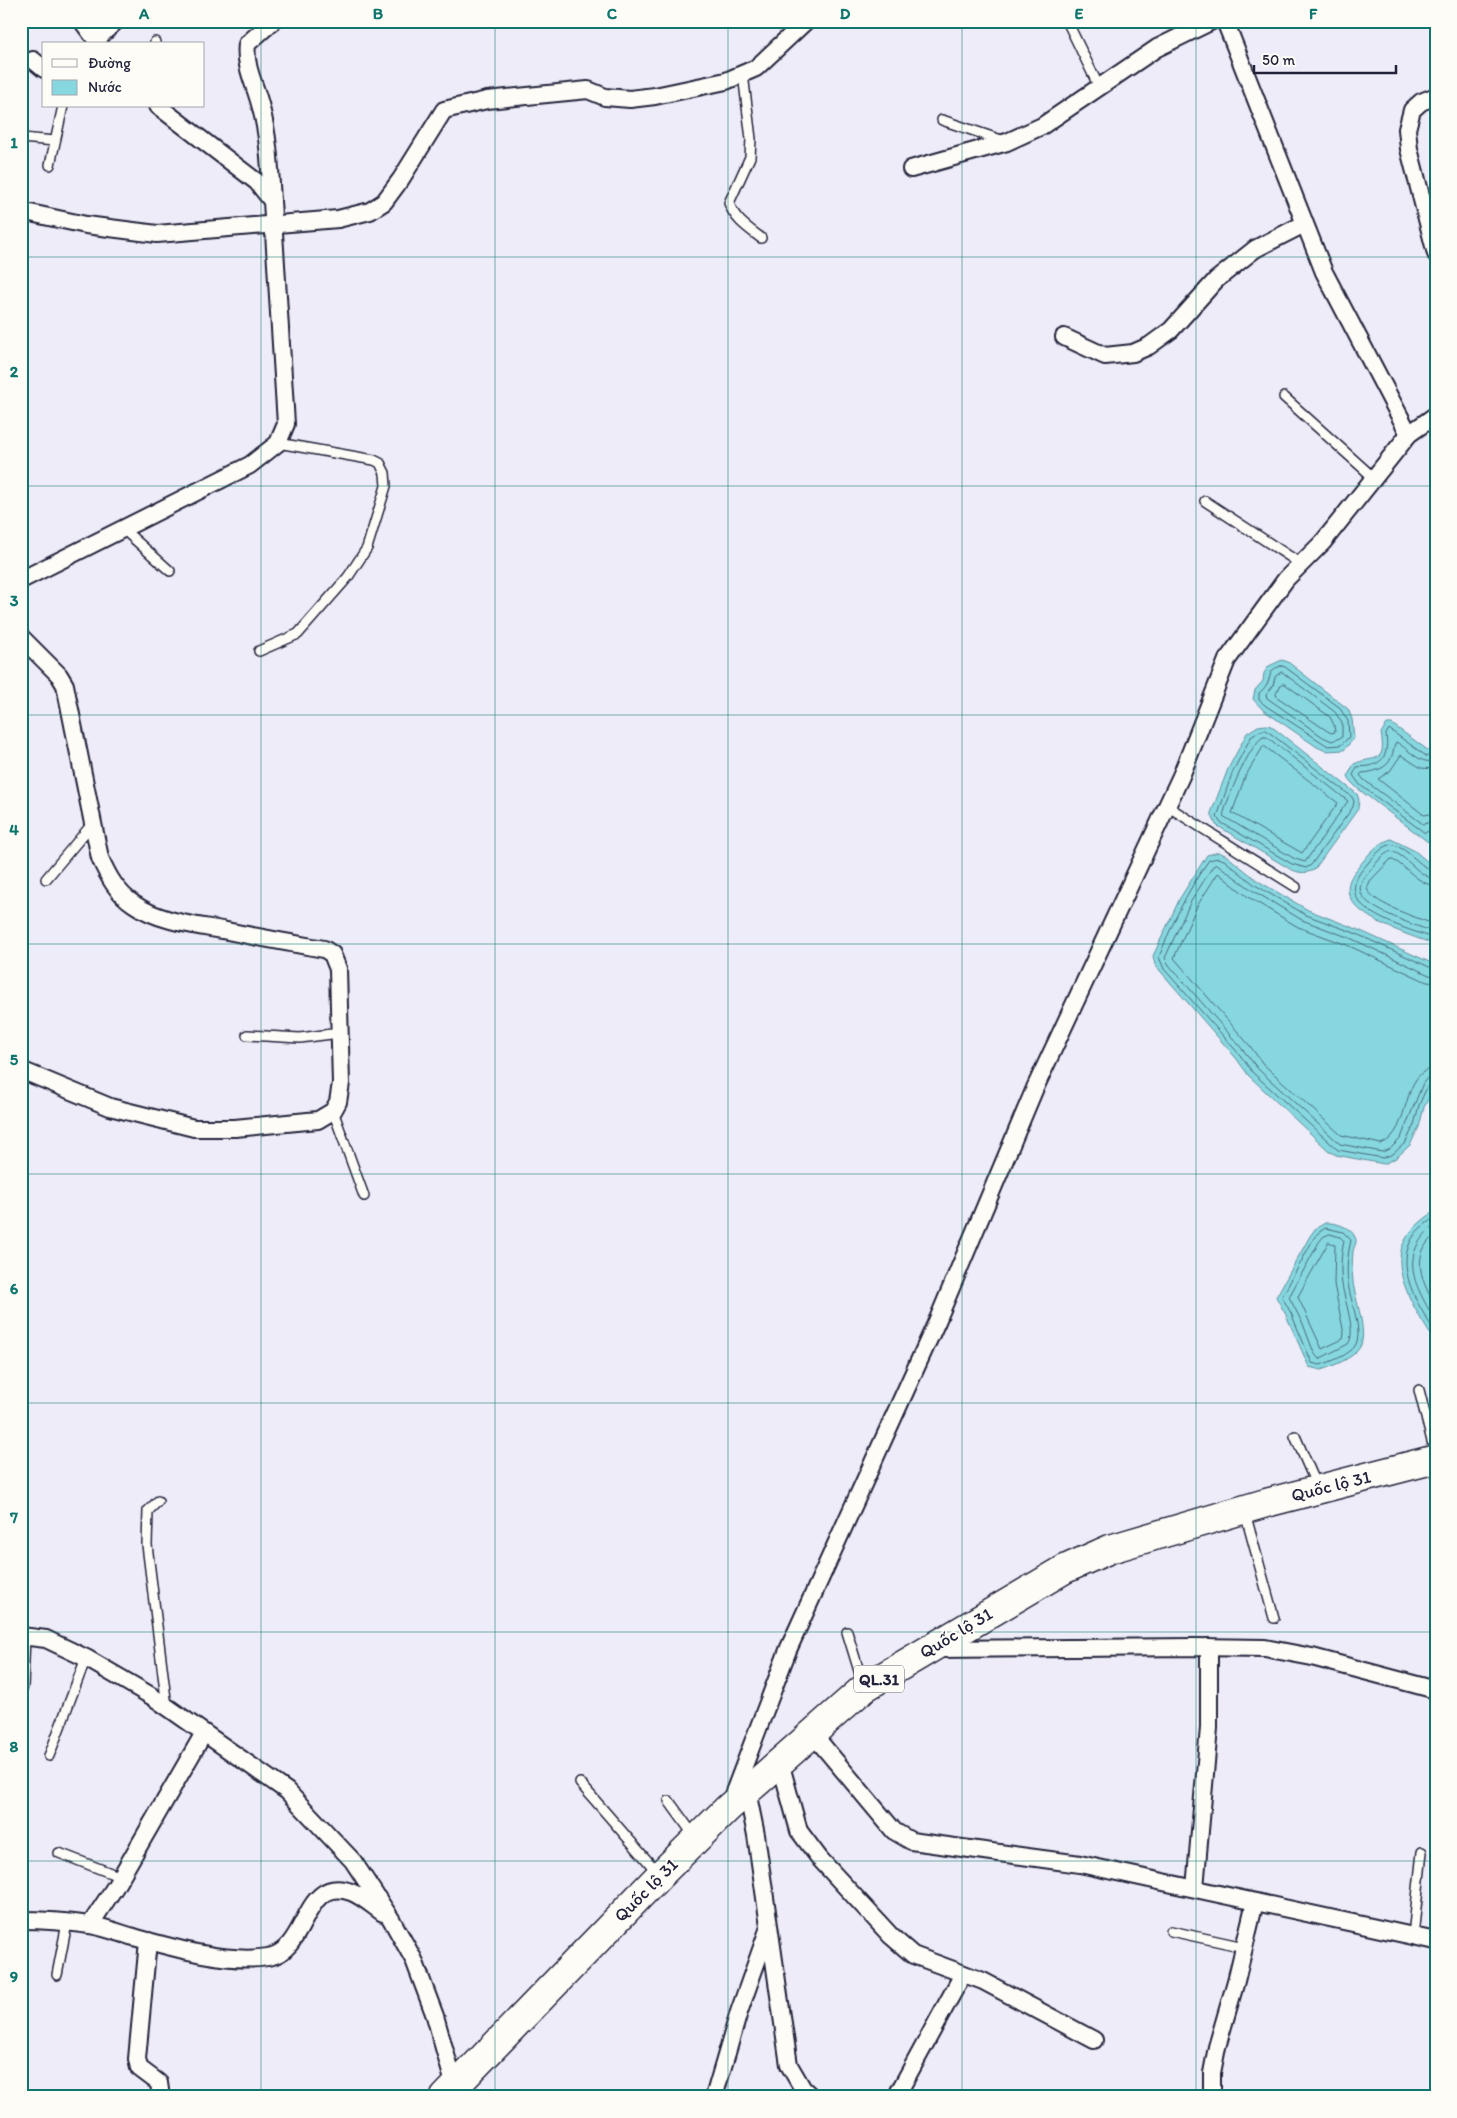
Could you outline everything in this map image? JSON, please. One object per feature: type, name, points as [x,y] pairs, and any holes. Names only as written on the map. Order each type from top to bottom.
[{"type":"highway","name":"Quốc lộ 31","points":[[450,2092],[696,1839],[737,1799],[864,1688],[1065,1569],[1110,1548],[1436,1458]]},
{"type":"street","points":[[82,21],[99,35],[116,21]]},
{"type":"street","points":[[21,580],[250,465],[278,443],[286,424],[268,140],[261,106],[246,55],[247,44],[273,21]]},
{"type":"street","points":[[21,212],[86,225],[157,234],[338,219],[370,211],[384,202],[401,179],[444,110],[487,100],[588,90],[605,97],[630,99],[656,96],[726,81],[756,68],[806,21]]},
{"type":"street","points":[[911,169],[1006,142],[1042,126],[1157,48],[1225,23],[1324,272],[1409,434]]},
{"type":"street","points":[[1436,96],[1422,102],[1412,110],[1407,129],[1409,149],[1436,254]]},
{"type":"street","points":[[163,108],[257,182],[272,201]]},
{"type":"street","points":[[1064,337],[1105,356],[1132,353],[1149,346],[1170,330],[1216,280],[1255,249],[1304,224]]},
{"type":"street","points":[[811,2096],[803,2089],[789,2064],[756,1835],[737,1799],[788,1650],[938,1319],[1035,1088],[1181,776],[1227,660],[1286,579],[1323,542],[1409,434],[1436,415]]},
{"type":"street","points":[[21,637],[59,675],[66,685],[100,858],[110,880],[134,905],[157,915],[187,924],[324,949],[332,954],[338,969],[341,1083],[338,1102],[332,1111],[318,1120],[235,1128],[194,1128],[110,1107],[21,1070]]},
{"type":"street","points":[[23,1636],[46,1639],[86,1658],[167,1708],[287,1791],[352,1861],[391,1919],[414,1960],[435,2016],[450,2092]]},
{"type":"street","points":[[1195,1888],[1209,1728],[1209,1647]]},
{"type":"street","points":[[928,1649],[1265,1648],[1312,1657],[1436,1690]]},
{"type":"street","points":[[90,1925],[121,1877],[204,1733]]},
{"type":"street","points":[[812,1733],[894,1831],[911,1842],[1080,1864],[1436,1941]]},
{"type":"street","points":[[780,1762],[799,1831],[820,1859],[890,1936],[913,1955],[983,1981],[1094,2040]]},
{"type":"street","points":[[21,1920],[90,1925],[171,1948],[238,1958],[268,1958],[286,1950],[318,1897],[328,1889],[339,1888],[354,1892],[391,1919]]},
{"type":"street","points":[[1212,2097],[1212,2073],[1217,2047],[1236,1981],[1254,1902]]},
{"type":"street","points":[[714,2097],[739,2012],[768,1928]]},
{"type":"street","points":[[148,1941],[137,2059],[139,2068],[159,2084],[161,2097]]},
{"type":"street","points":[[896,2097],[963,1974]]},
{"type":"lane","points":[[1067,21],[1100,87]]},
{"type":"lane","points":[[743,74],[751,139],[750,157],[729,203],[732,211],[742,223],[760,238]]},
{"type":"lane","points":[[50,165],[63,108]]},
{"type":"lane","points":[[942,120],[1006,142]]},
{"type":"lane","points":[[21,138],[55,141]]},
{"type":"lane","points":[[1284,397],[1374,478]]},
{"type":"lane","points":[[260,651],[298,634],[348,577],[367,548],[386,486],[385,473],[380,463],[374,460],[278,443]]},
{"type":"lane","points":[[1205,502],[1301,564]]},
{"type":"lane","points":[[123,529],[170,571]]},
{"type":"lane","points":[[1167,806],[1296,887]]},
{"type":"lane","points":[[46,879],[93,823]]},
{"type":"lane","points":[[247,1035],[300,1038],[339,1033]]},
{"type":"lane","points":[[332,1111],[364,1196]]},
{"type":"lane","points":[[1420,1390],[1436,1458]]},
{"type":"lane","points":[[1295,1436],[1319,1489]]},
{"type":"lane","points":[[158,1500],[148,1511],[147,1545],[167,1708]]},
{"type":"lane","points":[[1244,1510],[1274,1618]]},
{"type":"lane","points":[[846,1632],[864,1688]]},
{"type":"lane","points":[[23,1636],[23,1687]]},
{"type":"lane","points":[[49,1756],[86,1658]]},
{"type":"lane","points":[[580,1783],[660,1875]]},
{"type":"lane","points":[[669,1801],[696,1839]]},
{"type":"lane","points":[[1413,1936],[1422,1852]]},
{"type":"lane","points":[[59,1853],[121,1877]]},
{"type":"lane","points":[[57,1975],[67,1923]]},
{"type":"lane","points":[[1171,1931],[1244,1947]]},
{"type":"water","points":[[1282,660],[1288,662],[1348,709],[1352,719],[1354,738],[1344,750],[1326,751],[1317,747],[1263,710],[1253,699],[1255,690],[1263,681],[1264,673],[1269,666]]},
{"type":"water","points":[[1387,724],[1392,724],[1429,751],[1436,745],[1436,829],[1428,842],[1350,781],[1348,775],[1354,764],[1380,755],[1382,750],[1381,733]]},
{"type":"water","points":[[1258,726],[1271,726],[1357,794],[1359,800],[1358,809],[1314,870],[1302,872],[1290,869],[1216,825],[1211,813],[1228,769],[1247,733]]},
{"type":"water","points":[[1391,839],[1415,851],[1436,869],[1436,945],[1372,919],[1359,909],[1350,897],[1349,884],[1357,869],[1376,847]]},
{"type":"water","points":[[1219,852],[1227,856],[1258,881],[1308,910],[1354,928],[1436,965],[1436,1085],[1424,1107],[1419,1127],[1410,1145],[1396,1158],[1384,1164],[1336,1155],[1329,1151],[1249,1076],[1236,1058],[1155,965],[1153,956],[1180,898],[1207,855]]},
{"type":"water","points":[[1436,1210],[1436,1343],[1409,1297],[1404,1284],[1400,1259],[1402,1247],[1408,1235]]},
{"type":"water","points":[[1325,1223],[1338,1224],[1350,1230],[1356,1239],[1352,1267],[1354,1289],[1363,1333],[1360,1347],[1353,1355],[1321,1370],[1309,1367],[1276,1297],[1310,1236],[1315,1229]]}]
